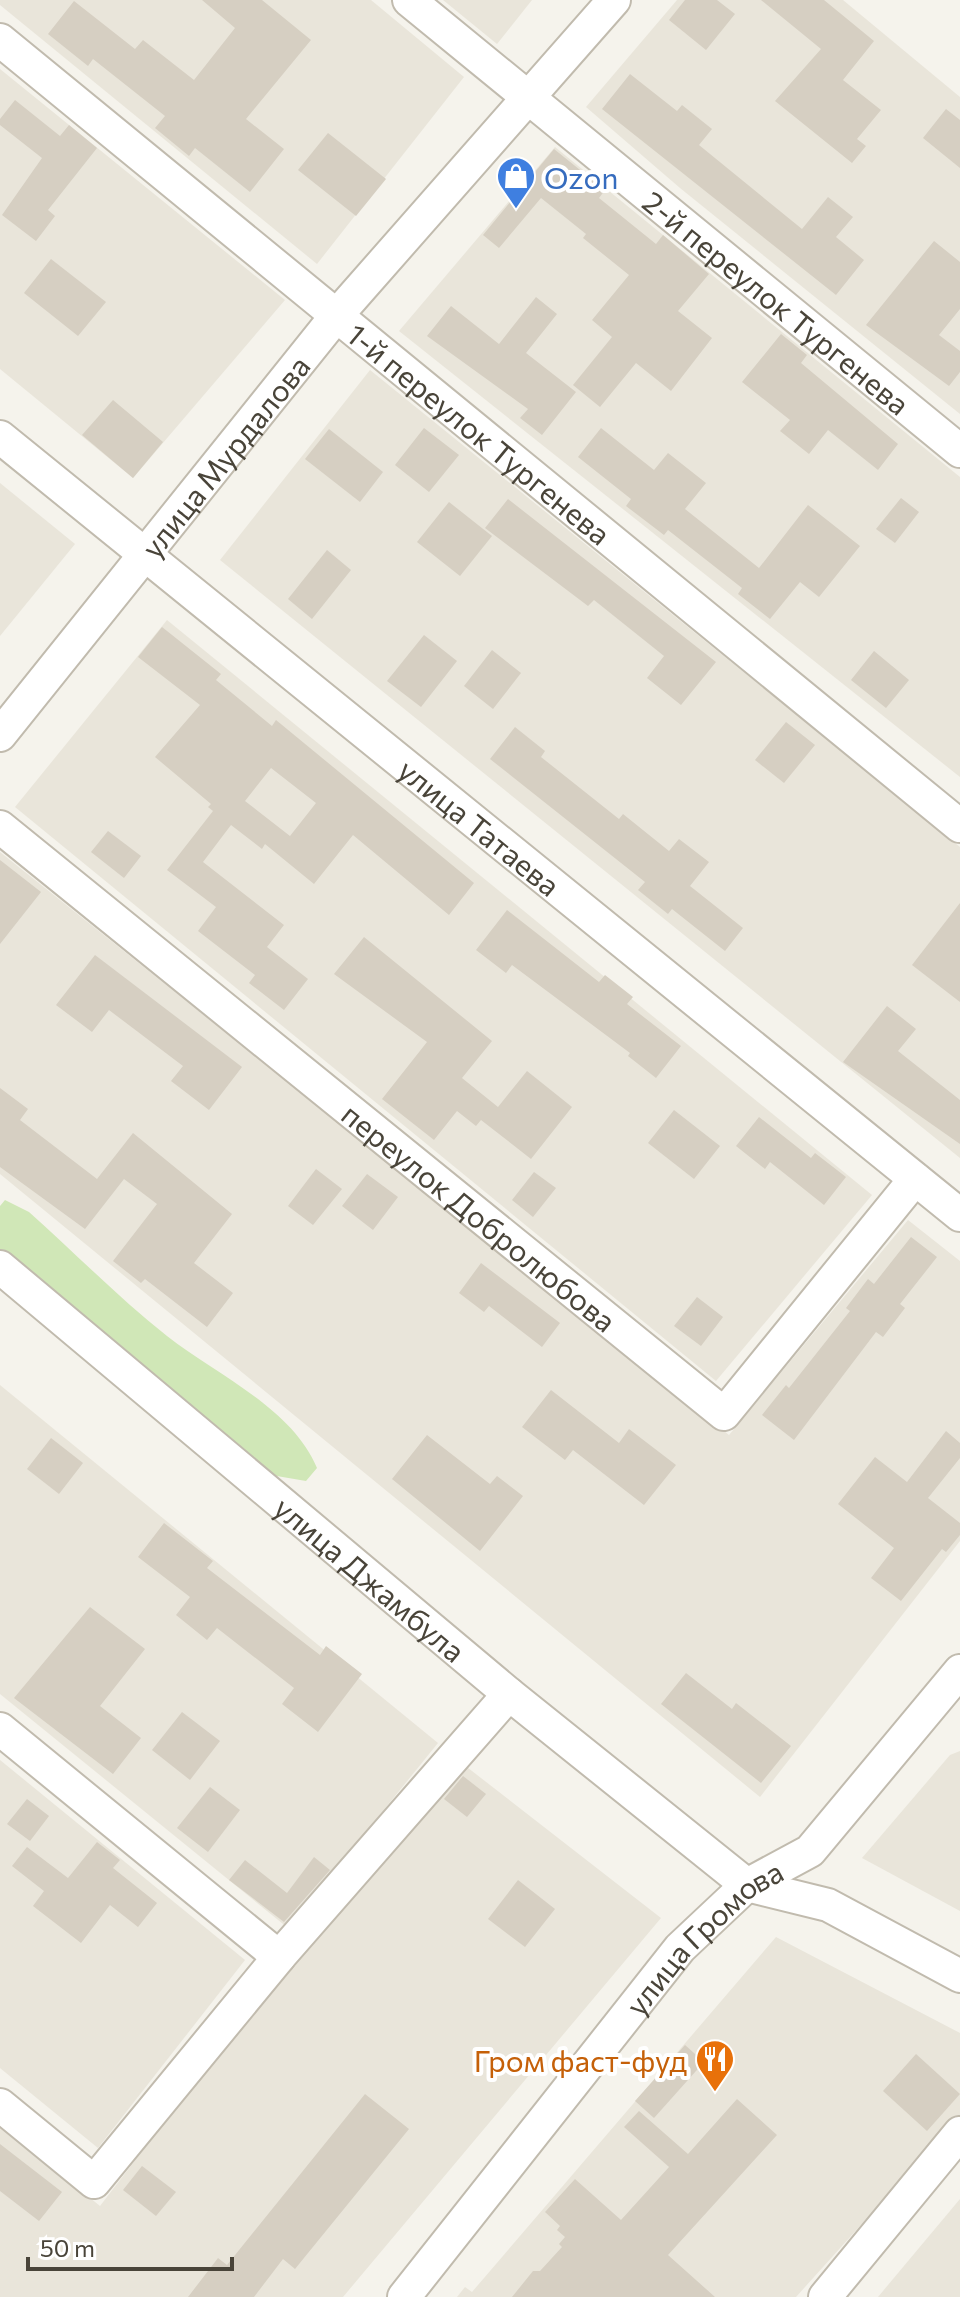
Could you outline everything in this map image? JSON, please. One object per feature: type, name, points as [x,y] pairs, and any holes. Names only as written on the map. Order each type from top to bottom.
[{"type":"street","name":"2-й переулок Тургенева","points":[[409,0],[960,451]]},
{"type":"street","name":"улица Мурдалова","points":[[0,735],[337,315],[527,94],[614,0]]},
{"type":"street","name":"1-й переулок Тургенева","points":[[0,40],[960,826]]},
{"type":"street","name":"улица Татаева","points":[[0,437],[960,1215]]},
{"type":"street","name":"переулок Добролюбова","points":[[0,827],[724,1414],[915,1179]]},
{"type":"street","name":"улица Джамбула","points":[[0,1267],[509,1694],[747,1885]]},
{"type":"street","name":"улица Громова","points":[[404,2297],[680,1948],[747,1885],[810,1851],[960,1671]]},
{"type":"street","points":[[0,2105],[94,2182],[279,1957],[509,1694]]},
{"type":"street","points":[[0,1729],[279,1957]]},
{"type":"street","points":[[747,1885],[828,1905],[960,1976]]},
{"type":"street","points":[[825,2297],[960,2133]]},
{"type":"shaded area","points":[[0,0],[371,0],[464,77],[317,264],[0,5]]},
{"type":"shaded area","points":[[443,0],[532,0],[497,44]]},
{"type":"shaded area","points":[[677,0],[843,0],[960,97],[960,414],[680,188],[586,107]]},
{"type":"shaded area","points":[[0,69],[285,300],[133,478],[0,369]]},
{"type":"shaded area","points":[[555,147],[960,477],[960,777],[399,331]]},
{"type":"shaded area","points":[[370,370],[960,847],[960,1158],[220,560]]},
{"type":"shaded area","points":[[0,483],[75,544],[0,636]]},
{"type":"shaded area","points":[[167,620],[872,1195],[716,1381],[15,807]]},
{"type":"shaded area","points":[[0,852],[729,1435],[908,1220],[960,1261],[960,1541],[760,1797],[0,1174]]},
{"type":"shaded area","points":[[0,1385],[438,1743],[288,1928],[0,1694]]},
{"type":"shaded area","points":[[960,1751],[960,1911],[862,1858],[950,1755]]},
{"type":"shaded area","points":[[0,1760],[245,1960],[98,2148],[0,2068]]},
{"type":"shaded area","points":[[463,1764],[661,1918],[343,2297],[0,2297],[0,2125],[100,2206],[284,1967]]},
{"type":"shaded area","points":[[776,1937],[960,2033],[960,2115],[796,2297],[457,2297],[465,2287],[472,2292]]},
{"type":"shaded area","points":[[960,2199],[960,2297],[878,2297]]},
{"type":"green space","points":[[5,1200],[29,1212],[167,1336],[272,1410],[305,1447],[317,1468],[306,1481],[265,1474],[0,1251],[0,1206]]},
{"type":"building","points":[[202,0],[262,0],[311,40],[246,119],[284,149],[250,192],[195,148],[189,156],[155,128],[165,116],[93,59],[88,66],[48,34],[74,1],[135,49],[143,40],[194,80],[235,28]]},
{"type":"building","points":[[685,0],[717,0],[735,14],[706,50],[669,20]]},
{"type":"building","points":[[761,0],[824,0],[874,41],[843,80],[881,110],[857,139],[866,146],[852,163],[775,101],[821,49]]},
{"type":"building","points":[[630,74],[677,111],[682,105],[712,129],[699,145],[802,229],[828,197],[853,217],[836,237],[864,260],[836,295],[602,109]]},
{"type":"building","points":[[15,100],[60,136],[69,125],[97,148],[48,210],[55,216],[36,241],[2,215],[42,158],[0,125],[0,119]]},
{"type":"building","points":[[946,109],[960,120],[960,168],[923,138]]},
{"type":"building","points":[[328,133],[386,179],[356,216],[298,170]]},
{"type":"building","points":[[554,149],[605,190],[599,198],[656,244],[663,235],[709,274],[678,311],[712,338],[671,391],[636,363],[600,407],[573,385],[612,337],[592,320],[629,275],[583,238],[586,234],[541,198],[499,248],[483,235]]},
{"type":"building","points":[[934,241],[960,262],[960,309],[939,335],[960,351],[960,372],[949,386],[866,325]]},
{"type":"building","points":[[51,259],[106,302],[78,336],[24,293]]},
{"type":"building","points":[[536,297],[557,314],[526,353],[576,392],[542,435],[520,418],[528,409],[427,336],[451,306],[499,344]]},
{"type":"building","points":[[781,334],[807,355],[801,363],[898,444],[878,470],[828,430],[809,454],[780,431],[790,420],[742,382]]},
{"type":"building","points":[[113,400],[163,442],[133,478],[82,435]]},
{"type":"building","points":[[424,428],[459,455],[429,492],[395,465]]},
{"type":"building","points":[[601,428],[654,470],[668,453],[706,483],[685,509],[759,568],[808,505],[860,546],[819,597],[800,582],[770,619],[738,594],[742,588],[668,530],[664,535],[626,506],[631,499],[578,457]]},
{"type":"building","points":[[329,429],[383,472],[360,502],[305,459]]},
{"type":"building","points":[[901,498],[919,512],[895,543],[876,529]]},
{"type":"building","points":[[508,499],[716,662],[681,705],[647,678],[664,656],[594,600],[588,606],[485,528]]},
{"type":"building","points":[[449,502],[492,536],[460,576],[417,542]]},
{"type":"building","points":[[327,550],[351,570],[312,619],[288,599]]},
{"type":"building","points":[[162,627],[221,674],[216,680],[272,726],[276,720],[474,883],[449,915],[353,835],[314,884],[265,844],[262,849],[231,825],[203,862],[284,925],[267,947],[308,979],[284,1010],[249,983],[255,975],[198,931],[216,907],[167,870],[213,811],[208,807],[211,804],[155,757],[200,705],[138,657]],"holes":[[[271,768],[316,803],[290,836],[245,801]]]},
{"type":"building","points":[[424,635],[457,661],[421,707],[387,681]]},
{"type":"building","points":[[492,650],[521,673],[493,709],[464,686]]},
{"type":"building","points":[[874,651],[909,680],[886,708],[851,680]]},
{"type":"building","points":[[786,722],[815,745],[784,783],[755,760]]},
{"type":"building","points":[[515,727],[545,751],[541,757],[619,819],[623,814],[669,851],[679,839],[709,862],[690,886],[743,928],[725,951],[672,909],[668,914],[638,890],[645,882],[490,759]]},
{"type":"building","points":[[108,831],[141,856],[124,878],[91,852]]},
{"type":"building","points":[[0,860],[41,892],[0,944]]},
{"type":"building","points":[[960,903],[960,1002],[912,965]]},
{"type":"building","points":[[507,910],[599,982],[605,975],[633,997],[627,1004],[681,1046],[656,1078],[628,1056],[630,1053],[512,965],[506,973],[476,950]]},
{"type":"building","points":[[364,937],[492,1041],[462,1078],[498,1107],[527,1071],[572,1107],[531,1159],[481,1120],[476,1126],[457,1111],[434,1140],[382,1099],[427,1042],[334,974]]},
{"type":"building","points":[[95,955],[242,1067],[209,1110],[171,1081],[183,1066],[109,1010],[92,1032],[56,1005]]},
{"type":"building","points":[[887,1006],[916,1029],[898,1051],[960,1100],[960,1144],[843,1062]]},
{"type":"building","points":[[0,1088],[28,1109],[20,1120],[97,1179],[133,1133],[232,1214],[194,1263],[233,1293],[207,1327],[145,1279],[141,1283],[113,1261],[157,1204],[124,1179],[85,1229],[0,1167]]},
{"type":"building","points":[[674,1110],[720,1146],[694,1179],[648,1143]]},
{"type":"building","points":[[759,1117],[811,1158],[815,1153],[846,1177],[824,1205],[770,1162],[765,1169],[736,1146]]},
{"type":"building","points":[[316,1169],[342,1189],[313,1225],[288,1206]]},
{"type":"building","points":[[534,1172],[556,1188],[533,1217],[512,1200]]},
{"type":"building","points":[[367,1174],[398,1197],[373,1230],[342,1206]]},
{"type":"building","points":[[911,1237],[937,1257],[900,1304],[905,1308],[883,1337],[876,1332],[794,1440],[762,1415],[786,1385],[789,1388],[850,1311],[846,1308],[868,1279],[874,1284]]},
{"type":"building","points":[[481,1263],[560,1323],[542,1347],[489,1306],[484,1312],[459,1293]]},
{"type":"building","points":[[697,1297],[723,1317],[701,1346],[674,1326]]},
{"type":"building","points":[[551,1390],[619,1443],[629,1429],[676,1465],[644,1505],[573,1450],[565,1460],[522,1427]]},
{"type":"building","points":[[946,1431],[960,1443],[960,1458],[928,1498],[960,1523],[960,1535],[946,1552],[942,1549],[901,1601],[871,1578],[894,1548],[838,1504],[875,1457],[907,1482]]},
{"type":"building","points":[[427,1435],[490,1484],[497,1476],[523,1496],[480,1551],[392,1479]]},
{"type":"building","points":[[51,1438],[83,1463],[59,1494],[27,1469]]},
{"type":"building","points":[[164,1523],[213,1561],[207,1568],[320,1655],[326,1646],[362,1674],[318,1732],[282,1704],[294,1688],[217,1628],[207,1640],[176,1615],[190,1597],[138,1557]]},
{"type":"building","points":[[90,1607],[145,1649],[100,1706],[141,1738],[113,1774],[14,1698]]},
{"type":"building","points":[[686,1673],[732,1709],[736,1703],[791,1746],[761,1783],[661,1704]]},
{"type":"building","points":[[182,1712],[220,1741],[190,1780],[152,1750]]},
{"type":"building","points":[[463,1776],[486,1794],[467,1817],[444,1799]]},
{"type":"building","points":[[210,1787],[240,1810],[208,1852],[177,1828]]},
{"type":"building","points":[[27,1799],[49,1816],[30,1841],[7,1824]]},
{"type":"building","points":[[97,1842],[120,1860],[113,1868],[157,1903],[138,1927],[110,1905],[81,1943],[33,1906],[44,1891],[12,1866],[27,1847],[68,1878]]},
{"type":"building","points":[[314,1857],[330,1870],[284,1922],[229,1880],[245,1860],[287,1893]]},
{"type":"building","points":[[518,1880],[555,1909],[525,1947],[488,1919]]},
{"type":"building","points":[[685,2045],[704,2062],[654,2118],[635,2101]]},
{"type":"building","points":[[916,2054],[960,2094],[927,2131],[883,2091]]},
{"type":"building","points":[[365,2094],[409,2129],[295,2269],[283,2259],[254,2297],[188,2297],[218,2258],[227,2265]]},
{"type":"building","points":[[737,2099],[777,2135],[668,2255],[715,2297],[512,2297],[533,2271],[540,2271],[562,2247],[559,2244],[565,2237],[557,2230],[560,2226],[545,2212],[575,2179],[621,2220],[669,2167],[624,2127],[639,2111],[688,2154]]},
{"type":"building","points":[[0,2144],[62,2192],[39,2221],[0,2191]]},
{"type":"building","points":[[142,2166],[176,2192],[156,2216],[123,2190]]},
{"type":"place","name":"Ozon","points":[[516,210]]},
{"type":"place","name":"Гром фаст-фуд","points":[[715,2093]]}]
